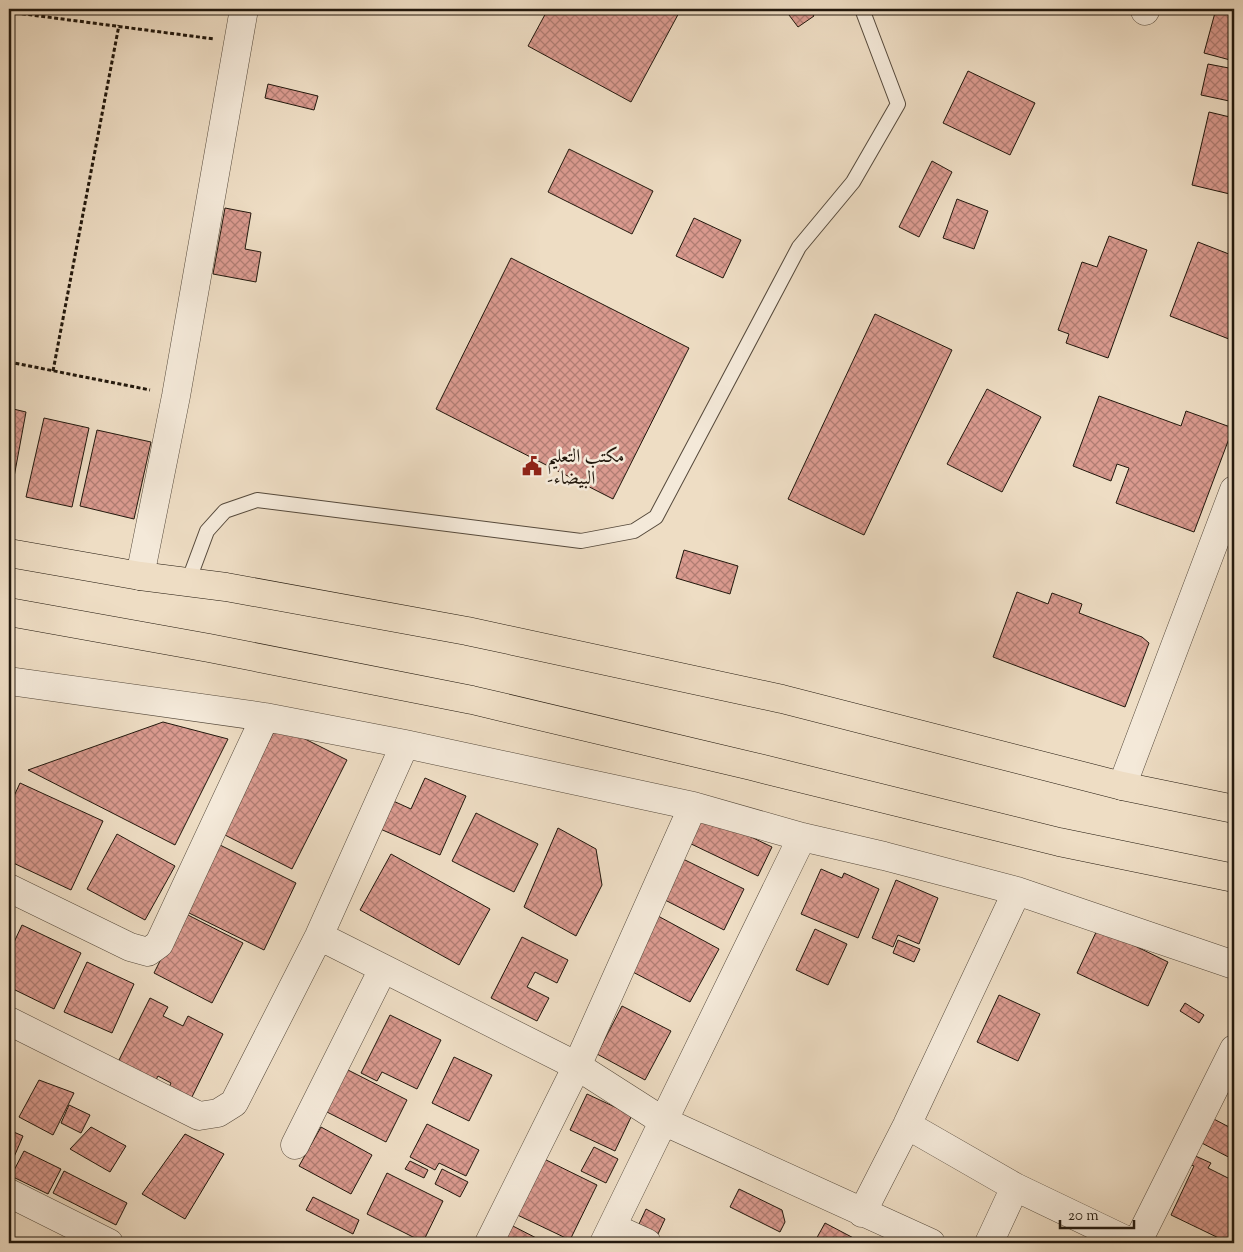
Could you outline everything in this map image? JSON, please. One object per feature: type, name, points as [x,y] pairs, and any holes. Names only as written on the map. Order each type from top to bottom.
[{"type":"highway","points":[[9,553],[140,576],[226,587],[467,631],[782,699],[1122,786],[1234,809]]},
{"type":"highway","points":[[9,612],[209,648],[472,700],[1059,842],[1234,878]]},
{"type":"street","points":[[140,576],[176,396],[244,9]]},
{"type":"street","points":[[1122,786],[1234,490]]},
{"type":"street","points":[[9,681],[265,717],[405,744],[692,806],[802,837],[884,856],[1017,891],[1234,965]]},
{"type":"street","points":[[9,888],[130,947],[148,952],[158,944],[265,717]]},
{"type":"street","points":[[9,1021],[199,1116],[218,1113],[234,1103],[319,936],[405,744]]},
{"type":"street","points":[[489,1243],[577,1066],[692,806]]},
{"type":"street","points":[[647,1243],[608,1235],[802,837]]},
{"type":"street","points":[[862,1213],[1017,891]]},
{"type":"street","points":[[319,936],[577,1066],[663,1121],[931,1243]]},
{"type":"street","points":[[295,1145],[384,969]]},
{"type":"street","points":[[1137,1243],[1234,1049]]},
{"type":"street","points":[[906,1125],[1015,1187],[1132,1243]]},
{"type":"street","points":[[989,1243],[1015,1187]]},
{"type":"street","points":[[9,1193],[109,1243]]},
{"type":"lane","points":[[188,582],[207,530],[224,511],[257,500],[580,541],[634,531],[656,516],[799,247],[853,182],[898,104],[862,9]]},
{"type":"path","points":[[9,12],[238,42]]},
{"type":"path","points":[[53,371],[119,25]]},
{"type":"path","points":[[9,362],[176,396]]},
{"type":"building","points":[[548,9],[681,9],[631,102],[528,46]]},
{"type":"building","points":[[789,9],[809,9],[814,16],[798,27],[786,11]]},
{"type":"building","points":[[1216,9],[1234,10],[1234,61],[1204,53]]},
{"type":"building","points":[[1208,64],[1234,69],[1234,102],[1201,95]]},
{"type":"building","points":[[968,71],[1035,103],[1010,155],[943,123]]},
{"type":"building","points":[[268,84],[318,96],[314,110],[265,98]]},
{"type":"building","points":[[1209,112],[1234,118],[1234,195],[1192,185]]},
{"type":"building","points":[[569,149],[653,191],[632,234],[548,192]]},
{"type":"building","points":[[932,161],[952,172],[919,237],[899,227]]},
{"type":"building","points":[[957,199],[988,211],[974,249],[943,238]]},
{"type":"building","points":[[225,208],[251,213],[245,249],[261,252],[256,282],[213,274]]},
{"type":"building","points":[[694,218],[741,240],[723,278],[676,256]]},
{"type":"building","points":[[1109,236],[1147,250],[1108,358],[1066,343],[1069,334],[1058,330],[1082,262],[1097,267]]},
{"type":"building","points":[[1198,242],[1234,256],[1234,341],[1170,316]]},
{"type":"building","points":[[511,258],[689,348],[613,499],[436,409]]},
{"type":"building","points":[[875,314],[952,350],[864,535],[788,499]]},
{"type":"building","points":[[987,389],[1041,417],[1002,492],[947,464]]},
{"type":"building","points":[[1099,396],[1181,426],[1186,411],[1233,428],[1194,532],[1116,503],[1129,468],[1117,464],[1111,481],[1073,466]]},
{"type":"building","points":[[9,408],[26,412],[12,488],[9,488]]},
{"type":"building","points":[[44,418],[89,428],[72,507],[26,497]]},
{"type":"building","points":[[97,430],[151,442],[134,519],[80,506]]},
{"type":"building","points":[[684,550],[738,566],[730,594],[676,578]]},
{"type":"building","points":[[1017,592],[1048,604],[1052,593],[1082,604],[1079,613],[1142,637],[1149,643],[1125,707],[993,657]]},
{"type":"building","points":[[163,722],[228,739],[175,845],[28,770]]},
{"type":"building","points":[[277,725],[347,760],[292,869],[223,834]]},
{"type":"building","points":[[425,778],[466,796],[440,855],[378,828],[391,800],[411,809]]},
{"type":"building","points":[[20,783],[103,821],[71,890],[9,861],[9,807]]},
{"type":"building","points":[[699,812],[772,847],[758,876],[685,841]]},
{"type":"building","points":[[476,813],[538,844],[514,892],[452,861]]},
{"type":"building","points":[[558,828],[596,849],[602,885],[576,936],[524,907]]},
{"type":"building","points":[[117,834],[175,866],[145,920],[87,889]]},
{"type":"building","points":[[220,845],[296,883],[264,950],[187,912]]},
{"type":"building","points":[[391,854],[490,909],[459,965],[360,910]]},
{"type":"building","points":[[683,859],[744,889],[724,930],[663,899]]},
{"type":"building","points":[[821,869],[842,878],[844,873],[879,889],[858,938],[801,914]]},
{"type":"building","points":[[896,880],[938,898],[919,944],[898,935],[893,947],[872,938]]},
{"type":"building","points":[[184,913],[243,943],[212,1003],[154,973]]},
{"type":"building","points":[[658,916],[719,949],[690,1002],[629,970]]},
{"type":"building","points":[[22,925],[81,953],[54,1009],[9,987],[9,953]]},
{"type":"building","points":[[1098,928],[1168,962],[1148,1006],[1077,973]]},
{"type":"building","points":[[815,929],[847,944],[828,985],[796,970]]},
{"type":"building","points":[[522,937],[568,960],[557,983],[535,972],[527,987],[549,998],[537,1021],[491,998]]},
{"type":"building","points":[[898,940],[920,949],[914,962],[893,953]]},
{"type":"building","points":[[87,962],[134,984],[112,1033],[64,1012]]},
{"type":"building","points":[[999,995],[1040,1014],[1018,1061],[977,1042]]},
{"type":"building","points":[[150,998],[168,1007],[163,1016],[183,1026],[188,1016],[223,1034],[187,1107],[165,1096],[171,1083],[158,1076],[155,1082],[114,1070]]},
{"type":"building","points":[[1185,1003],[1204,1015],[1199,1023],[1180,1011]]},
{"type":"building","points":[[622,1006],[671,1031],[645,1080],[597,1054]]},
{"type":"building","points":[[390,1015],[441,1040],[417,1089],[382,1072],[377,1081],[361,1073]]},
{"type":"building","points":[[454,1057],[492,1075],[469,1121],[432,1103]]},
{"type":"building","points":[[346,1069],[407,1100],[386,1142],[325,1111]]},
{"type":"building","points":[[39,1080],[74,1093],[53,1135],[19,1117]]},
{"type":"building","points":[[587,1094],[632,1115],[615,1151],[570,1130]]},
{"type":"building","points":[[69,1105],[90,1115],[81,1133],[61,1123]]},
{"type":"building","points":[[1210,1117],[1229,1127],[1234,1125],[1234,1160],[1198,1141]]},
{"type":"building","points":[[427,1124],[479,1150],[466,1176],[439,1163],[435,1170],[410,1157]]},
{"type":"building","points":[[91,1127],[126,1146],[110,1172],[70,1149]]},
{"type":"building","points":[[321,1127],[372,1155],[351,1194],[299,1166]]},
{"type":"building","points":[[9,1130],[23,1136],[14,1157],[9,1155]]},
{"type":"building","points":[[185,1134],[224,1154],[185,1219],[142,1194]]},
{"type":"building","points":[[594,1147],[618,1159],[606,1183],[581,1171]]},
{"type":"building","points":[[24,1151],[61,1169],[48,1194],[11,1176]]},
{"type":"building","points":[[1191,1154],[1211,1163],[1208,1168],[1234,1181],[1234,1227],[1227,1242],[1171,1215],[1194,1166],[1186,1163]]},
{"type":"building","points":[[536,1155],[597,1185],[570,1240],[509,1211]]},
{"type":"building","points":[[410,1161],[428,1170],[424,1178],[405,1169]]},
{"type":"building","points":[[442,1169],[468,1182],[460,1197],[435,1184]]},
{"type":"building","points":[[64,1171],[127,1203],[116,1225],[53,1193]]},
{"type":"building","points":[[387,1173],[443,1201],[423,1242],[367,1214]]},
{"type":"building","points":[[739,1189],[782,1210],[785,1222],[780,1232],[730,1207]]},
{"type":"building","points":[[313,1197],[359,1220],[353,1234],[306,1210]]},
{"type":"building","points":[[646,1209],[665,1219],[658,1234],[639,1224]]},
{"type":"building","points":[[505,1222],[546,1243],[494,1243]]},
{"type":"building","points":[[825,1223],[863,1243],[814,1243]]},
{"type":"place","name":"مكتب التعليم -البيضاء","points":[[532,466]]}]
